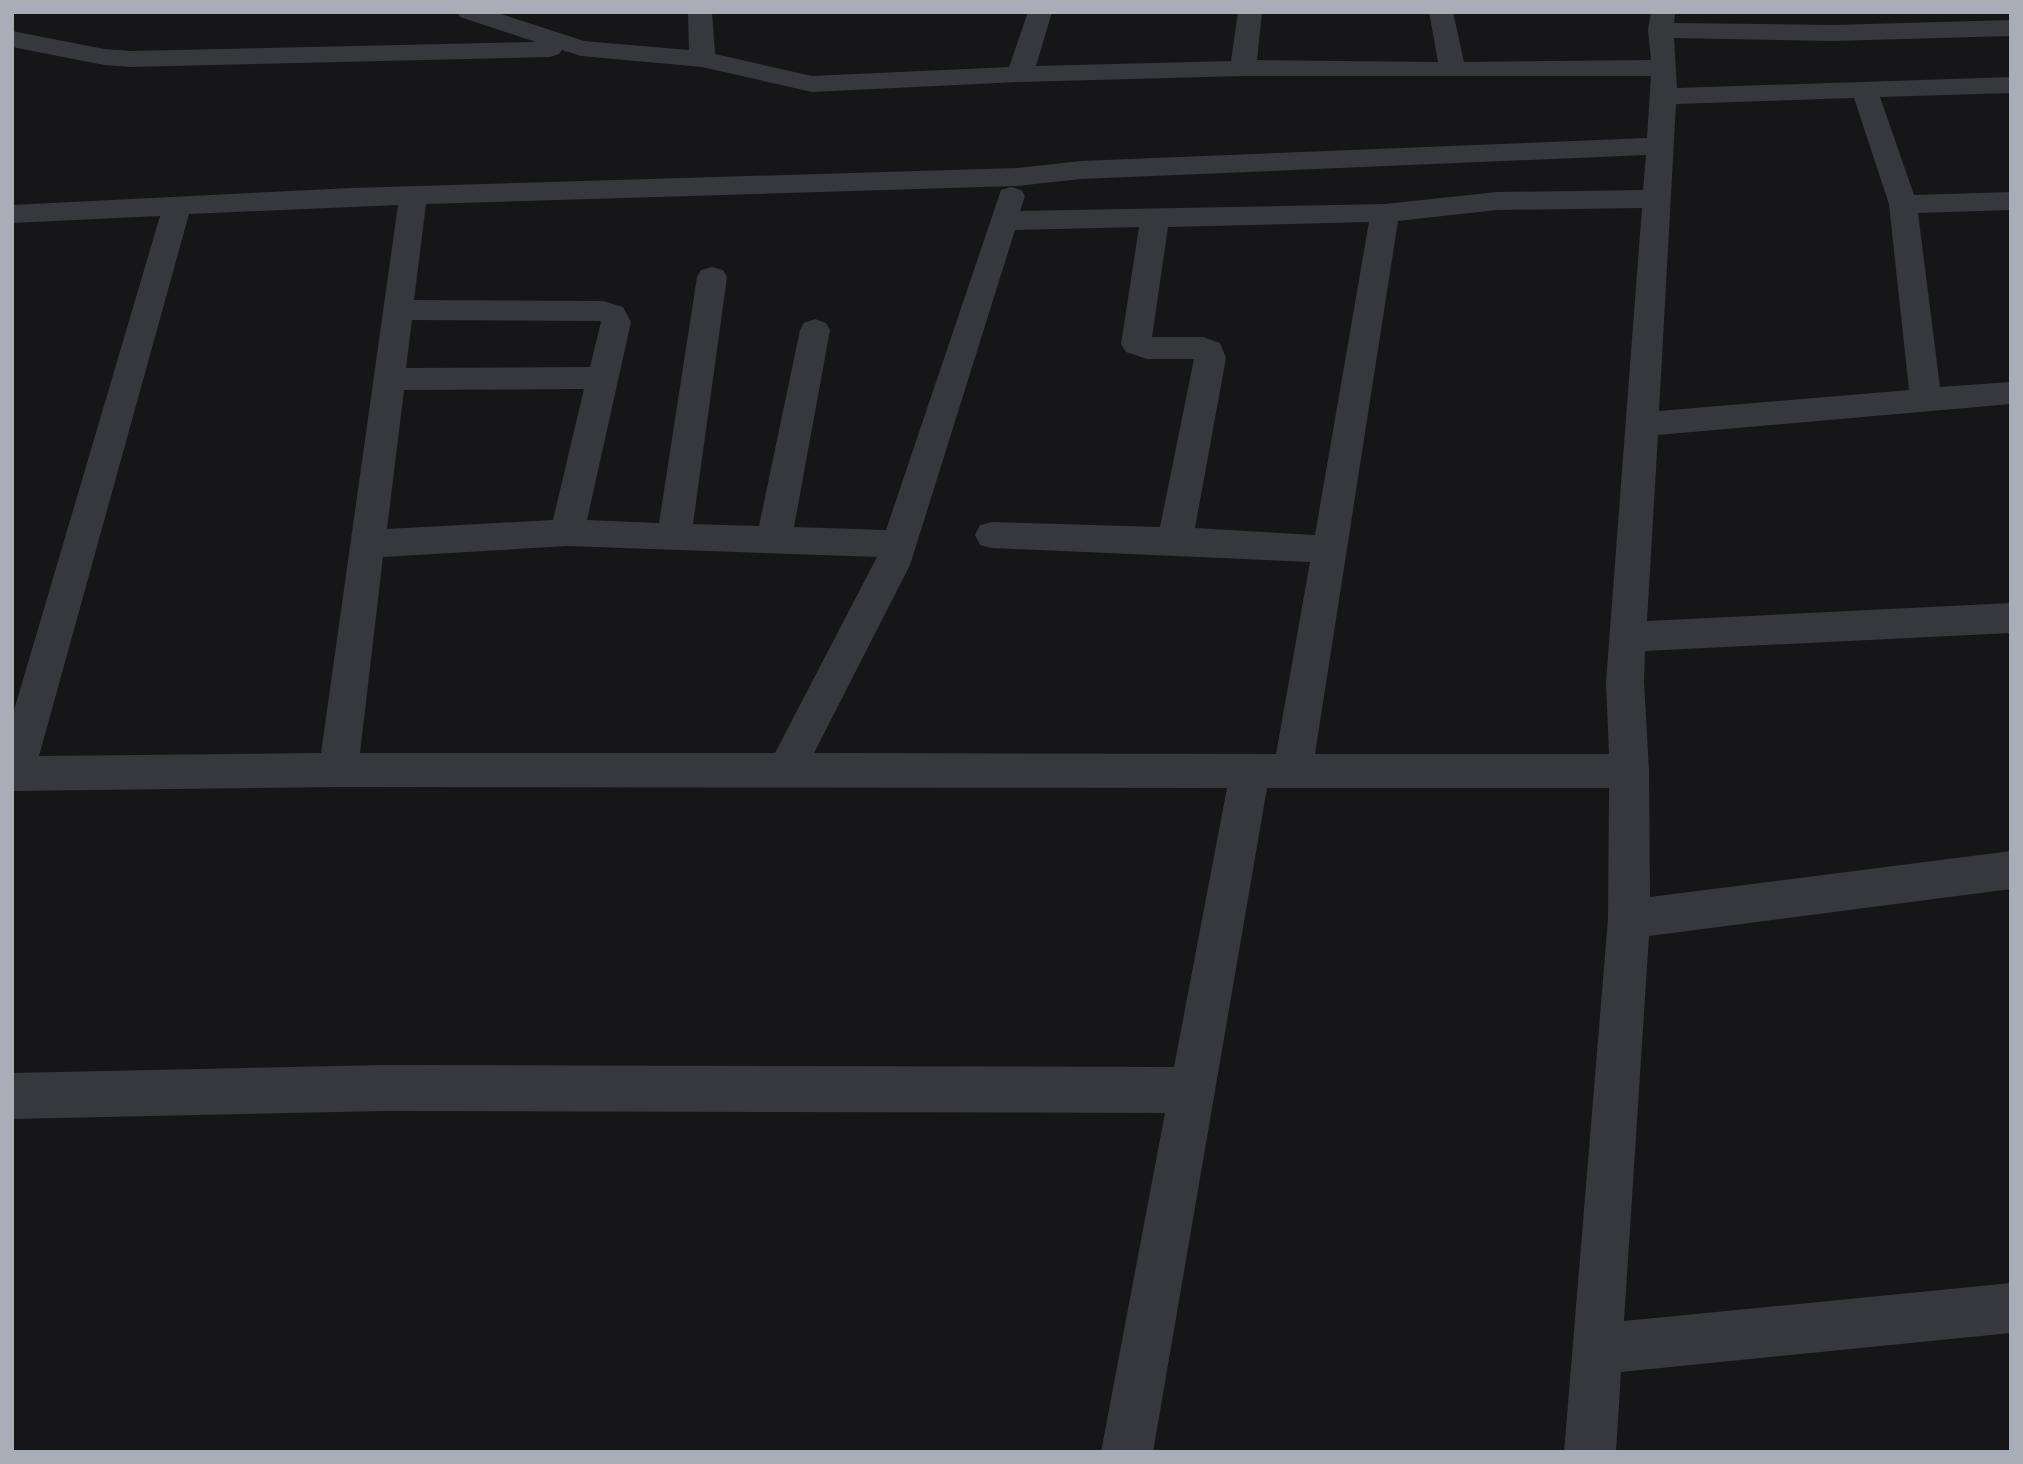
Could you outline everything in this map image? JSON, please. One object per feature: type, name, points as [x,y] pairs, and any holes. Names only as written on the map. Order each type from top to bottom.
[{"type":"street","points":[[469,12],[581,48]]},
{"type":"street","points":[[700,12],[702,59]]},
{"type":"street","points":[[1020,74],[1040,12]]},
{"type":"street","points":[[1243,68],[1250,12]]},
{"type":"street","points":[[1441,12],[1453,70]]},
{"type":"street","points":[[1590,1452],[1629,919],[1629,771],[1625,682],[1664,82],[1662,21],[1842,59],[2011,85]]},
{"type":"street","points":[[12,39],[131,60],[581,48],[702,59],[812,84],[1020,74],[1243,68],[1453,70],[1664,82],[1842,59],[2011,28]]},
{"type":"street","points":[[1842,59],[1903,204],[1926,400]]},
{"type":"street","points":[[12,214],[413,195],[1017,177],[1081,170],[1660,146]]},
{"type":"street","points":[[786,770],[892,565],[1017,177]]},
{"type":"street","points":[[338,770],[413,195]]},
{"type":"street","points":[[1003,221],[1385,214],[1512,200],[1657,199]]},
{"type":"street","points":[[1903,204],[2011,201]]},
{"type":"street","points":[[177,207],[14,774],[338,770],[1629,771]]},
{"type":"street","points":[[1127,1452],[1194,1090],[1271,770],[1329,549],[1385,214]]},
{"type":"street","points":[[1154,218],[1137,344],[1147,348],[1203,348],[1209,351],[1210,358],[1175,541]]},
{"type":"street","points":[[674,536],[712,277]]},
{"type":"street","points":[[398,310],[603,311],[612,314],[616,322],[567,533]]},
{"type":"street","points":[[774,539],[815,330]]},
{"type":"street","points":[[389,379],[603,378]]},
{"type":"street","points":[[1642,424],[2011,393]]},
{"type":"street","points":[[367,544],[567,533],[899,544]]},
{"type":"street","points":[[992,536],[1329,549]]},
{"type":"street","points":[[1628,637],[2011,618]]},
{"type":"street","points":[[1629,919],[2011,870]]},
{"type":"street","points":[[12,1097],[384,1088],[1194,1090]]},
{"type":"street","points":[[1597,1349],[2011,1308]]}]
